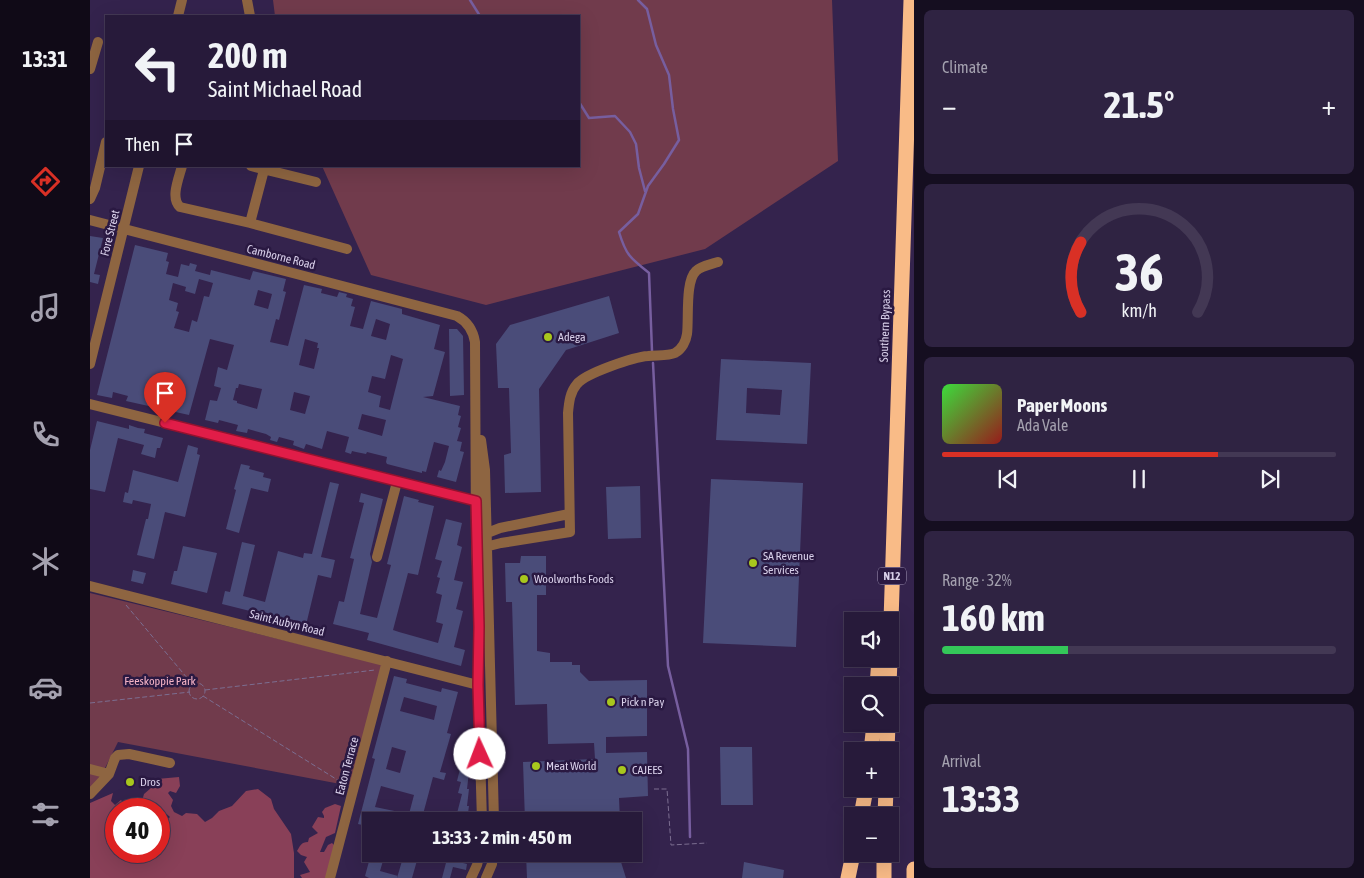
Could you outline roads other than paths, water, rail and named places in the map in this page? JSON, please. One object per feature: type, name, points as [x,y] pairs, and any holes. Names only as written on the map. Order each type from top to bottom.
[{"type":"highway","name":"Southern Bypass","points":[[891,612],[911,0]]},
{"type":"highway","points":[[883,612],[894,500]]},
{"type":"highway","points":[[848,878],[851,862]]},
{"type":"highway","points":[[884,862],[884,878]]},
{"type":"highway","points":[[914,869],[914,878]]},
{"type":"street","points":[[178,15],[182,0]]},
{"type":"street","points":[[247,0],[250,15]]},
{"type":"street","points":[[90,69],[98,42]]},
{"type":"street","points":[[90,199],[95,188],[105,146]]},
{"type":"street","name":"Fore Street","points":[[90,364],[140,167]]},
{"type":"street","points":[[182,167],[175,194],[177,205],[186,209],[250,223],[347,249]]},
{"type":"street","points":[[250,223],[265,168],[316,182]]},
{"type":"street","name":"Camborne Road","points":[[90,220],[452,315],[466,321],[475,342],[476,410],[481,503]]},
{"type":"street","points":[[482,548],[570,532],[568,413],[570,397],[578,383],[588,375],[646,356],[673,354],[678,351],[686,340],[689,285],[692,277],[696,270],[718,262]]},
{"type":"street","points":[[90,404],[481,503]]},
{"type":"street","points":[[377,557],[398,482]]},
{"type":"street","points":[[481,503],[489,521],[500,528]]},
{"type":"street","points":[[481,503],[482,548],[487,574]]},
{"type":"street","points":[[481,535],[500,528],[569,514]]},
{"type":"street","points":[[494,812],[487,574],[488,563],[493,552],[516,541]]},
{"type":"street","points":[[482,548],[478,685],[482,812]]},
{"type":"street","name":"Saint Aubyn Road","points":[[90,586],[386,664],[478,685]]},
{"type":"street","name":"Eaton Terrace","points":[[330,878],[386,664]]},
{"type":"street","points":[[90,794],[109,774],[115,758],[123,754],[170,763]]},
{"type":"street","points":[[90,769],[109,774]]},
{"type":"street","points":[[471,878],[478,862]]},
{"type":"street","points":[[486,878],[492,862]]},
{"type":"waterway","points":[[470,0],[479,15]]},
{"type":"waterway","points":[[638,0],[647,9],[656,45],[669,75],[679,140],[648,186],[638,214],[619,232],[630,256],[649,273],[652,351]]},
{"type":"waterway","points":[[580,104],[589,118],[615,116],[630,132],[636,144],[639,168],[645,191]]},
{"type":"waterway","points":[[653,363],[668,666],[688,749],[690,837]]},
{"type":"place","name":"Adega","points":[[548,337]]},
{"type":"place","name":"SA Revenue Services","points":[[753,563]]},
{"type":"place","name":"Woolworths Foods","points":[[524,579]]},
{"type":"place","name":"Pick n Pay","points":[[611,702]]},
{"type":"place","name":"Meat World","points":[[536,766]]},
{"type":"place","name":"CAJEES","points":[[622,770]]},
{"type":"place","name":"Dros","points":[[130,782]]},
{"type":"park label","name":"Feeskoppie Park","points":[[160,681]]}]
